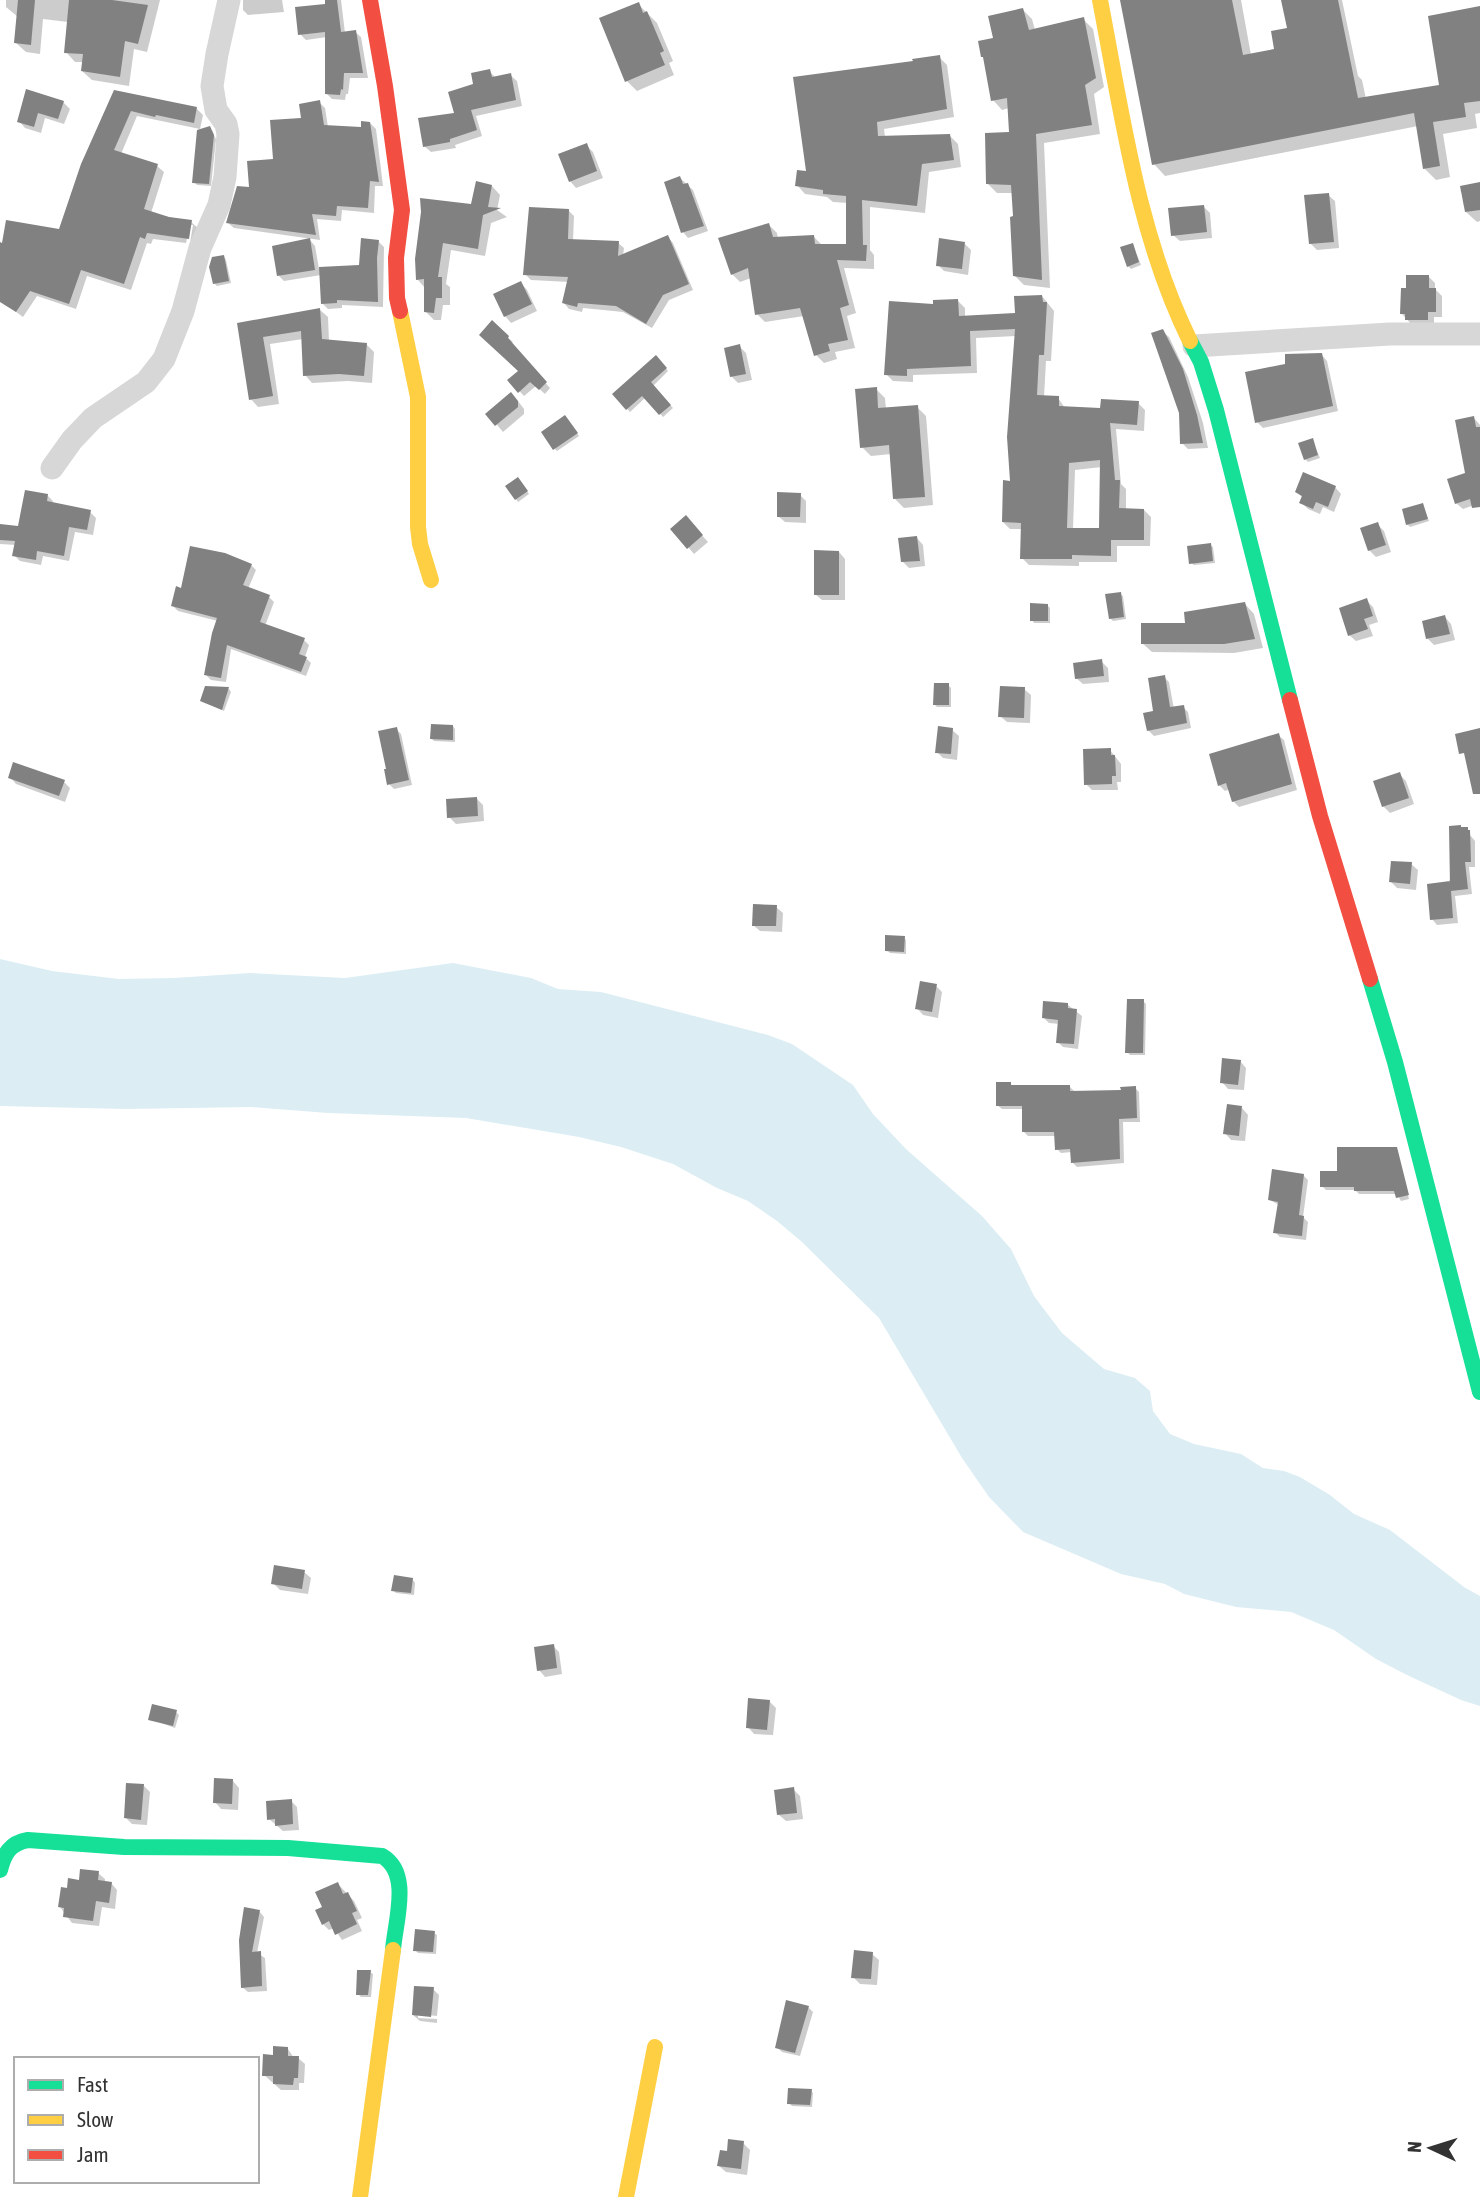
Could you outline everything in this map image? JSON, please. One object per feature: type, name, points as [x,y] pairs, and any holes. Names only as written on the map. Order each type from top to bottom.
[{"type":"street","points":[[52,468],[72,440],[93,418],[146,382],[164,359],[183,311],[200,248],[219,205],[225,177],[228,134],[226,124],[216,110],[212,86],[229,0]]},
{"type":"street","points":[[370,0],[402,211],[396,258],[397,298],[418,397],[418,527],[420,544],[431,580]]},
{"type":"street","points":[[1100,0],[1135,173],[1151,234],[1170,300],[1194,346],[1216,411],[1320,817],[1395,1062],[1480,1392]]},
{"type":"street","points":[[1194,346],[1390,334],[1480,334]]},
{"type":"street","points":[[0,1870],[6,1850],[21,1840],[124,1847],[288,1848],[382,1856],[390,1860],[396,1869],[398,1881],[393,1944],[379,2070],[360,2197]]},
{"type":"street","points":[[626,2197],[655,2047]]},
{"type":"shaded area","points":[[0,959],[52,971],[119,979],[250,973],[345,978],[453,963],[531,978],[558,989],[601,992],[768,1035],[792,1044],[853,1085],[873,1114],[906,1149],[982,1216],[1011,1249],[1034,1296],[1062,1333],[1104,1369],[1135,1378],[1150,1391],[1153,1411],[1170,1434],[1194,1444],[1241,1454],[1263,1468],[1300,1477],[1330,1495],[1354,1514],[1390,1530],[1464,1587],[1480,1596],[1480,1706],[1407,1675],[1376,1659],[1334,1630],[1291,1612],[1236,1607],[1184,1594],[1165,1584],[1121,1574],[1023,1532],[989,1497],[962,1458],[879,1318],[777,1221],[748,1201],[673,1164],[579,1137],[466,1118],[251,1107],[125,1109],[0,1106]]},
{"type":"building","points":[[18,0],[35,0],[31,45],[14,43]]},
{"type":"building","points":[[69,0],[112,0],[148,5],[138,44],[125,41],[120,77],[81,71],[83,54],[64,53]]},
{"type":"building","points":[[325,0],[337,0],[341,32],[356,30],[363,73],[344,73],[340,95],[325,94],[325,32],[298,35],[295,7],[325,4]]},
{"type":"building","points":[[1120,0],[1232,0],[1243,55],[1274,49],[1271,31],[1287,28],[1281,0],[1338,0],[1358,98],[1439,85],[1428,16],[1480,6],[1480,101],[1464,103],[1466,117],[1433,122],[1440,166],[1423,169],[1414,113],[1152,165]]},
{"type":"building","points":[[639,2],[643,13],[647,11],[664,51],[660,53],[665,65],[625,82],[599,18]]},
{"type":"building","points":[[1023,8],[1029,30],[1084,17],[1096,78],[1085,85],[1092,125],[1036,134],[1042,280],[1013,276],[1011,185],[986,184],[985,133],[1009,132],[1007,98],[991,101],[978,41],[993,38],[988,16]]},
{"type":"building","points":[[940,55],[947,109],[877,122],[878,136],[950,134],[954,160],[922,164],[917,206],[862,200],[866,261],[837,260],[849,305],[840,308],[848,340],[828,344],[830,351],[814,356],[800,308],[755,315],[748,268],[731,275],[718,238],[769,223],[773,237],[814,235],[815,244],[846,244],[846,196],[823,194],[823,190],[795,186],[797,170],[806,171],[793,77]]},
{"type":"building","points":[[490,69],[492,77],[511,73],[516,100],[471,110],[477,130],[450,139],[450,142],[423,147],[418,118],[454,113],[448,92],[473,84],[471,73]]},
{"type":"building","points":[[26,89],[64,101],[58,119],[38,113],[34,127],[17,122]]},
{"type":"building","points":[[114,90],[197,107],[194,123],[131,111],[114,150],[158,164],[144,209],[169,217],[192,220],[189,239],[147,233],[145,239],[140,237],[124,284],[81,270],[69,304],[30,291],[16,312],[0,302],[0,242],[2,243],[6,220],[59,229],[81,164]]},
{"type":"building","points":[[320,100],[324,125],[361,127],[361,121],[370,122],[379,182],[370,181],[368,208],[337,206],[336,216],[312,214],[316,235],[226,223],[237,186],[249,187],[247,161],[273,159],[270,120],[301,118],[299,104]]},
{"type":"building","points":[[210,126],[214,135],[209,184],[192,183],[197,130]]},
{"type":"building","points":[[587,143],[597,171],[569,182],[558,154]]},
{"type":"building","points":[[680,176],[683,184],[688,183],[704,226],[681,233],[664,182]]},
{"type":"building","points":[[476,181],[492,185],[488,207],[501,208],[483,215],[478,249],[443,243],[438,277],[442,277],[442,298],[436,298],[434,313],[424,312],[424,279],[416,280],[415,259],[421,212],[420,198],[471,204]]},
{"type":"building","points":[[1480,182],[1480,210],[1465,212],[1460,186]]},
{"type":"building","points":[[1329,193],[1334,242],[1309,244],[1304,195]]},
{"type":"building","points":[[1204,205],[1207,232],[1171,236],[1168,208]]},
{"type":"building","points":[[529,207],[569,209],[568,239],[619,241],[618,256],[668,235],[689,284],[663,295],[646,324],[616,306],[578,303],[577,307],[562,303],[568,277],[523,275]]},
{"type":"building","points":[[310,238],[315,270],[277,276],[272,246]]},
{"type":"building","points":[[361,238],[379,240],[378,302],[337,300],[337,303],[321,304],[319,267],[359,265]]},
{"type":"building","points":[[939,238],[965,242],[962,269],[936,266]]},
{"type":"building","points":[[1133,243],[1139,262],[1127,267],[1120,247]]},
{"type":"building","points":[[224,255],[229,281],[213,284],[209,267],[212,257]]},
{"type":"building","points":[[1406,275],[1429,275],[1429,288],[1436,288],[1436,312],[1428,312],[1428,320],[1405,320],[1405,314],[1400,314],[1401,288],[1406,288]]},
{"type":"building","points":[[521,281],[532,304],[504,317],[493,294]]},
{"type":"building","points":[[1042,295],[1043,302],[1047,302],[1044,355],[1039,355],[1037,395],[1059,396],[1059,406],[1100,408],[1101,399],[1139,401],[1137,425],[1110,423],[1115,480],[1120,480],[1119,508],[1144,509],[1144,540],[1111,540],[1111,556],[1072,555],[1072,559],[1020,559],[1021,523],[1002,522],[1003,480],[1010,481],[1007,437],[1015,329],[970,331],[971,366],[907,369],[907,376],[884,375],[889,301],[933,304],[933,300],[958,299],[959,316],[1015,313],[1014,296]],"holes":[[[1100,460],[1099,528],[1067,528],[1069,463]]]},
{"type":"building","points":[[320,308],[322,339],[367,343],[364,376],[303,376],[301,331],[263,337],[273,396],[249,400],[237,323]]},
{"type":"building","points":[[492,320],[547,382],[539,390],[530,382],[518,393],[507,380],[518,371],[479,335]]},
{"type":"building","points":[[1163,329],[1183,369],[1203,443],[1180,444],[1179,413],[1151,333]]},
{"type":"building","points":[[740,344],[746,374],[730,377],[724,348]]},
{"type":"building","points":[[1322,353],[1333,406],[1255,423],[1245,372],[1285,364],[1285,354]]},
{"type":"building","points":[[656,355],[667,368],[651,382],[671,405],[659,415],[642,396],[626,410],[612,394]]},
{"type":"building","points":[[877,387],[878,408],[918,405],[925,497],[893,499],[889,445],[860,448],[855,389]]},
{"type":"building","points":[[511,392],[518,401],[518,407],[495,426],[485,414]]},
{"type":"building","points":[[565,415],[578,433],[553,450],[541,432]]},
{"type":"building","points":[[1474,416],[1476,427],[1480,427],[1480,507],[1472,508],[1470,499],[1455,504],[1447,479],[1465,473],[1455,420]]},
{"type":"building","points":[[1313,438],[1318,455],[1304,460],[1298,443]]},
{"type":"building","points":[[1303,472],[1336,486],[1328,507],[1316,502],[1313,509],[1299,503],[1302,496],[1295,492]]},
{"type":"building","points":[[518,477],[528,491],[515,500],[505,486]]},
{"type":"building","points":[[25,490],[48,494],[47,501],[91,510],[87,530],[69,527],[64,556],[37,551],[36,560],[12,556],[15,541],[0,540],[0,524],[18,526]]},
{"type":"building","points":[[777,492],[801,493],[800,517],[777,517]]},
{"type":"building","points":[[1423,503],[1428,519],[1406,525],[1402,509]]},
{"type":"building","points":[[686,515],[703,535],[687,549],[670,529]]},
{"type":"building","points":[[1378,522],[1386,545],[1368,551],[1360,528]]},
{"type":"building","points":[[917,536],[920,561],[901,562],[898,538]]},
{"type":"building","points":[[1211,543],[1213,561],[1189,564],[1187,546]]},
{"type":"building","points":[[190,546],[225,553],[252,564],[243,585],[270,595],[260,622],[305,638],[299,654],[307,657],[301,672],[227,645],[221,678],[204,675],[217,618],[171,606],[176,586],[181,588]]},
{"type":"building","points":[[814,550],[839,551],[839,595],[814,595]]},
{"type":"building","points":[[1121,592],[1124,617],[1109,619],[1105,594]]},
{"type":"building","points":[[1367,598],[1373,616],[1364,619],[1368,629],[1348,636],[1339,608]]},
{"type":"building","points":[[1245,602],[1255,639],[1224,644],[1141,644],[1141,623],[1185,623],[1184,612]]},
{"type":"building","points":[[1030,603],[1048,604],[1048,621],[1030,621]]},
{"type":"building","points":[[1445,615],[1450,634],[1426,639],[1422,621]]},
{"type":"building","points":[[1102,659],[1104,676],[1075,679],[1073,663]]},
{"type":"building","points":[[1165,675],[1170,707],[1184,705],[1187,723],[1147,731],[1143,713],[1153,711],[1148,678]]},
{"type":"building","points":[[934,683],[949,683],[949,705],[933,705]]},
{"type":"building","points":[[205,686],[229,687],[222,710],[200,701]]},
{"type":"building","points":[[1000,686],[1025,687],[1024,718],[998,717]]},
{"type":"building","points":[[431,724],[453,725],[453,740],[430,739]]},
{"type":"building","points":[[938,726],[953,728],[951,754],[935,753]]},
{"type":"building","points":[[397,727],[409,780],[387,785],[378,731]]},
{"type":"building","points":[[1480,728],[1480,794],[1473,794],[1464,753],[1459,754],[1455,734]]},
{"type":"building","points":[[1279,733],[1292,784],[1232,802],[1226,783],[1218,786],[1209,754]]},
{"type":"building","points":[[1111,748],[1111,755],[1115,755],[1116,776],[1112,776],[1112,784],[1084,785],[1083,749]]},
{"type":"building","points":[[13,762],[65,780],[59,796],[8,778]]},
{"type":"building","points":[[1400,772],[1409,798],[1382,807],[1373,781]]},
{"type":"building","points":[[477,797],[478,816],[447,818],[446,799]]},
{"type":"building","points":[[1461,825],[1470,830],[1471,862],[1465,862],[1468,889],[1451,891],[1453,918],[1430,920],[1427,884],[1450,881],[1449,826]]},
{"type":"building","points":[[1391,861],[1412,862],[1410,884],[1389,882]]},
{"type":"building","points":[[753,904],[777,905],[776,926],[752,926]]},
{"type":"building","points":[[885,935],[905,936],[904,952],[885,951]]},
{"type":"building","points":[[920,981],[937,984],[932,1012],[915,1009]]},
{"type":"building","points":[[1127,999],[1144,999],[1143,1053],[1125,1053]]},
{"type":"building","points":[[1043,1001],[1068,1003],[1068,1008],[1077,1009],[1074,1044],[1056,1043],[1058,1020],[1042,1018]]},
{"type":"building","points":[[1222,1058],[1241,1060],[1238,1085],[1220,1083]]},
{"type":"building","points":[[996,1082],[1011,1082],[1011,1085],[1070,1085],[1070,1091],[1121,1090],[1120,1087],[1136,1086],[1137,1118],[1119,1119],[1120,1159],[1071,1163],[1070,1149],[1055,1150],[1054,1132],[1022,1132],[1022,1106],[996,1106]]},
{"type":"building","points":[[1227,1104],[1242,1106],[1239,1136],[1223,1134]]},
{"type":"building","points":[[1337,1147],[1397,1147],[1409,1195],[1396,1198],[1394,1191],[1354,1191],[1354,1187],[1320,1187],[1320,1171],[1337,1171]]},
{"type":"building","points":[[1272,1169],[1304,1174],[1299,1215],[1304,1216],[1302,1236],[1273,1233],[1278,1202],[1268,1200]]},
{"type":"building","points":[[274,1565],[305,1570],[302,1589],[271,1584]]},
{"type":"building","points":[[394,1575],[413,1578],[411,1593],[391,1591]]},
{"type":"building","points":[[554,1644],[557,1668],[537,1671],[534,1647]]},
{"type":"building","points":[[748,1698],[770,1700],[767,1730],[746,1728]]},
{"type":"building","points":[[152,1704],[177,1710],[173,1726],[148,1720]]},
{"type":"building","points":[[214,1778],[233,1779],[232,1804],[213,1803]]},
{"type":"building","points":[[126,1783],[144,1784],[141,1820],[124,1818]]},
{"type":"building","points":[[794,1787],[797,1813],[777,1815],[774,1790]]},
{"type":"building","points":[[292,1799],[293,1824],[275,1826],[275,1819],[267,1820],[266,1801]]},
{"type":"building","points":[[80,1869],[99,1871],[98,1880],[112,1882],[109,1903],[96,1901],[93,1921],[63,1917],[64,1908],[58,1907],[61,1887],[67,1888],[68,1878],[79,1880]]},
{"type":"building","points":[[338,1882],[343,1894],[348,1892],[357,1911],[352,1913],[357,1924],[335,1935],[329,1921],[322,1925],[315,1910],[322,1907],[315,1892]]},
{"type":"building","points":[[244,1907],[260,1910],[252,1952],[261,1951],[262,1986],[241,1988],[239,1940]]},
{"type":"building","points":[[415,1929],[435,1931],[433,1952],[413,1951]]},
{"type":"building","points":[[854,1950],[873,1952],[871,1979],[851,1978]]},
{"type":"building","points":[[357,1970],[371,1970],[368,1995],[356,1995]]},
{"type":"building","points":[[414,1986],[434,1987],[431,2017],[412,2015]]},
{"type":"building","points":[[786,2000],[809,2006],[795,2053],[775,2048]]},
{"type":"building","points":[[273,2046],[288,2047],[288,2056],[299,2056],[298,2078],[294,2078],[293,2085],[273,2084],[273,2076],[262,2076],[263,2054],[273,2055]]},
{"type":"building","points":[[788,2088],[812,2089],[810,2105],[787,2104]]},
{"type":"building","points":[[728,2139],[744,2141],[741,2169],[717,2166],[720,2150],[727,2151]]},
{"type":"traffic: fast","points":[[1190,341],[1201,362],[1216,410],[1290,700]]},
{"type":"traffic: fast","points":[[1370,979],[1395,1062],[1480,1392]]},
{"type":"traffic: fast","points":[[0,1870],[9,1850],[28,1840],[124,1847],[288,1848],[382,1856],[397,1874],[399,1886],[400,1899],[393,1950]]},
{"type":"traffic: slow","points":[[1100,0],[1124,130],[1144,217],[1172,301],[1190,341]]},
{"type":"traffic: slow","points":[[400,311],[418,397],[418,527],[420,544],[431,580]]},
{"type":"traffic: slow","points":[[360,2197],[393,1950]]},
{"type":"traffic: slow","points":[[626,2197],[655,2047]]},
{"type":"traffic: jam","points":[[370,0],[402,210],[396,258],[400,311]]},
{"type":"traffic: jam","points":[[1290,700],[1320,816],[1370,979]]}]
